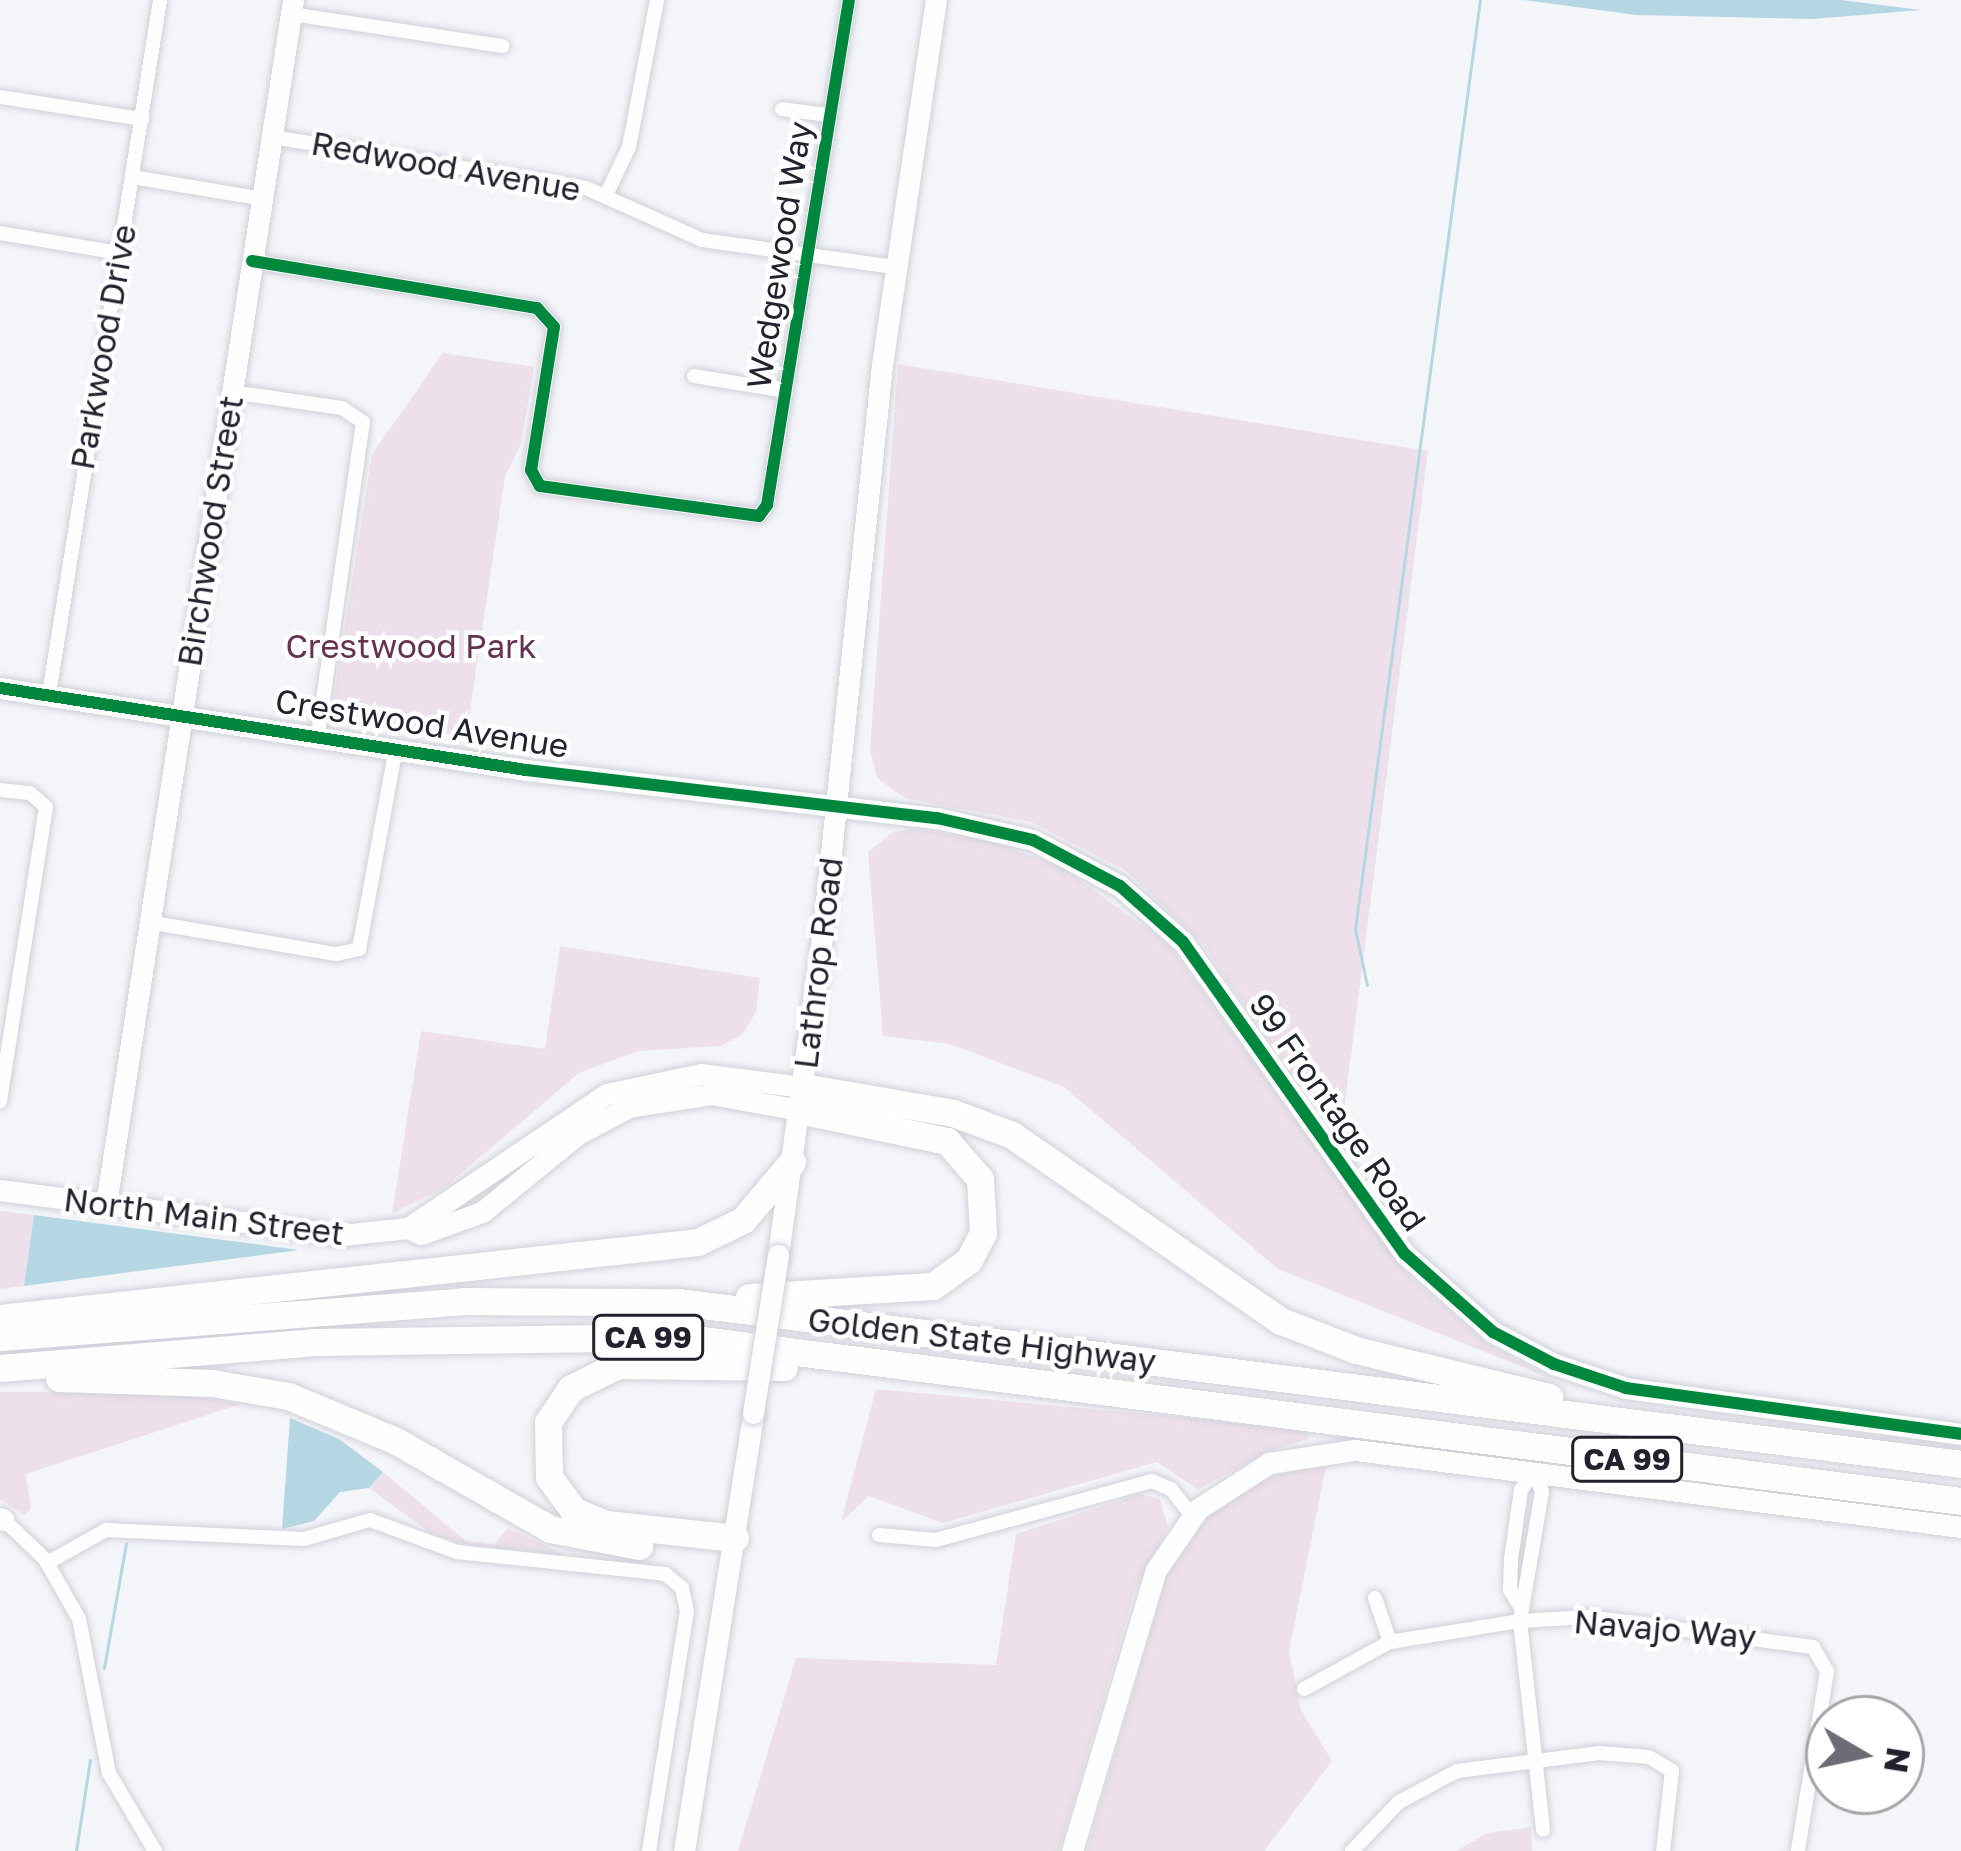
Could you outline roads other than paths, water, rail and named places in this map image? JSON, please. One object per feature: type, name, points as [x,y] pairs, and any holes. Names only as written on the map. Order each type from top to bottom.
[{"type":"highway","points":[[679,1302],[924,1288],[956,1273],[976,1249],[985,1195],[961,1150],[937,1137],[801,1098]]},
{"type":"highway","points":[[801,1098],[953,1114],[1012,1135],[1105,1193],[1229,1288],[1322,1339],[1633,1423]]},
{"type":"highway","points":[[0,1318],[698,1242],[743,1220],[792,1162]]},
{"type":"highway","name":"Golden State Highway","points":[[0,1337],[463,1301],[679,1302],[1961,1464]]},
{"type":"highway","name":"Golden State Highway","points":[[0,1368],[313,1342],[679,1337],[1961,1501]]},
{"type":"highway","points":[[734,1547],[606,1524],[574,1511],[556,1494],[544,1457],[554,1408],[583,1379],[643,1364],[797,1367],[1293,1418]]},
{"type":"highway","points":[[0,1378],[263,1390],[396,1441],[563,1533],[734,1547]]},
{"type":"street","name":"Parkwood Drive","points":[[49,694],[160,0]]},
{"type":"street","points":[[606,195],[629,147],[657,0]]},
{"type":"street","name":"Wedgewood Way","points":[[252,261],[538,308],[554,327],[531,470],[540,486],[759,516],[786,391],[848,0]]},
{"type":"street","name":"Lathrop Road","points":[[685,1847],[801,1098],[894,267],[936,0]]},
{"type":"street","points":[[292,7],[503,46]]},
{"type":"street","name":"Birchwood Street","points":[[106,1204],[292,7]]},
{"type":"street","points":[[0,98],[142,119]]},
{"type":"street","name":"Wedgewood Way","points":[[782,109],[828,116]]},
{"type":"street","name":"Redwood Avenue","points":[[272,137],[606,195],[673,232],[894,267]]},
{"type":"street","points":[[132,177],[262,199]]},
{"type":"street","points":[[0,233],[119,253]]},
{"type":"street","points":[[694,376],[786,391]]},
{"type":"street","points":[[232,392],[341,408],[364,428],[318,734]]},
{"type":"street","name":"Crestwood Avenue","points":[[0,688],[396,748],[836,806]]},
{"type":"street","points":[[148,922],[336,954],[359,949],[396,748]]},
{"type":"street","points":[[0,790],[40,799],[43,835],[0,1101]]},
{"type":"street","name":"99 Frontage Road","points":[[836,806],[964,822],[1034,840],[1152,911],[1210,976],[1405,1254],[1465,1313],[1520,1348],[1626,1388],[1961,1434]]},
{"type":"street","name":"North Main Street","points":[[0,1190],[342,1235],[408,1228],[607,1094],[701,1075],[801,1098]]},
{"type":"street","points":[[1072,1851],[1156,1570],[1192,1516],[1269,1463],[1313,1451],[1534,1472],[1961,1527]]},
{"type":"street","points":[[1534,1472],[1541,1492],[1529,1588],[1520,1613],[1543,1831]]},
{"type":"street","points":[[880,1535],[936,1540],[1152,1481],[1171,1489],[1192,1516]]},
{"type":"street","points":[[2,1519],[47,1563],[79,1618],[109,1773],[155,1851]]},
{"type":"street","points":[[47,1563],[106,1530],[304,1539],[370,1520],[457,1552],[665,1574],[682,1588],[687,1611],[650,1845],[685,1847]]},
{"type":"street","points":[[1376,1598],[1390,1642]]},
{"type":"street","name":"Navajo Way","points":[[1304,1689],[1390,1642],[1520,1613],[1765,1637],[1822,1652],[1827,1671],[1798,1851]]},
{"type":"street","points":[[1352,1851],[1386,1812],[1428,1784],[1478,1765],[1600,1753],[1661,1760],[1674,1777],[1664,1851]]},
{"type":"water","points":[[1524,0],[1841,0],[1921,10],[1813,19],[1636,15]]},
{"type":"water","points":[[34,1215],[299,1250],[24,1286]]},
{"type":"water","points":[[290,1418],[339,1439],[383,1472],[369,1488],[340,1492],[314,1521],[282,1529]]},
{"type":"waterway","points":[[1367,985],[1355,929],[1480,0]]},
{"type":"waterway","points":[[104,1668],[126,1543]]},
{"type":"waterway","points":[[76,1851],[90,1760]]},
{"type":"park label","name":"Crestwood Park","points":[[411,646]]}]
